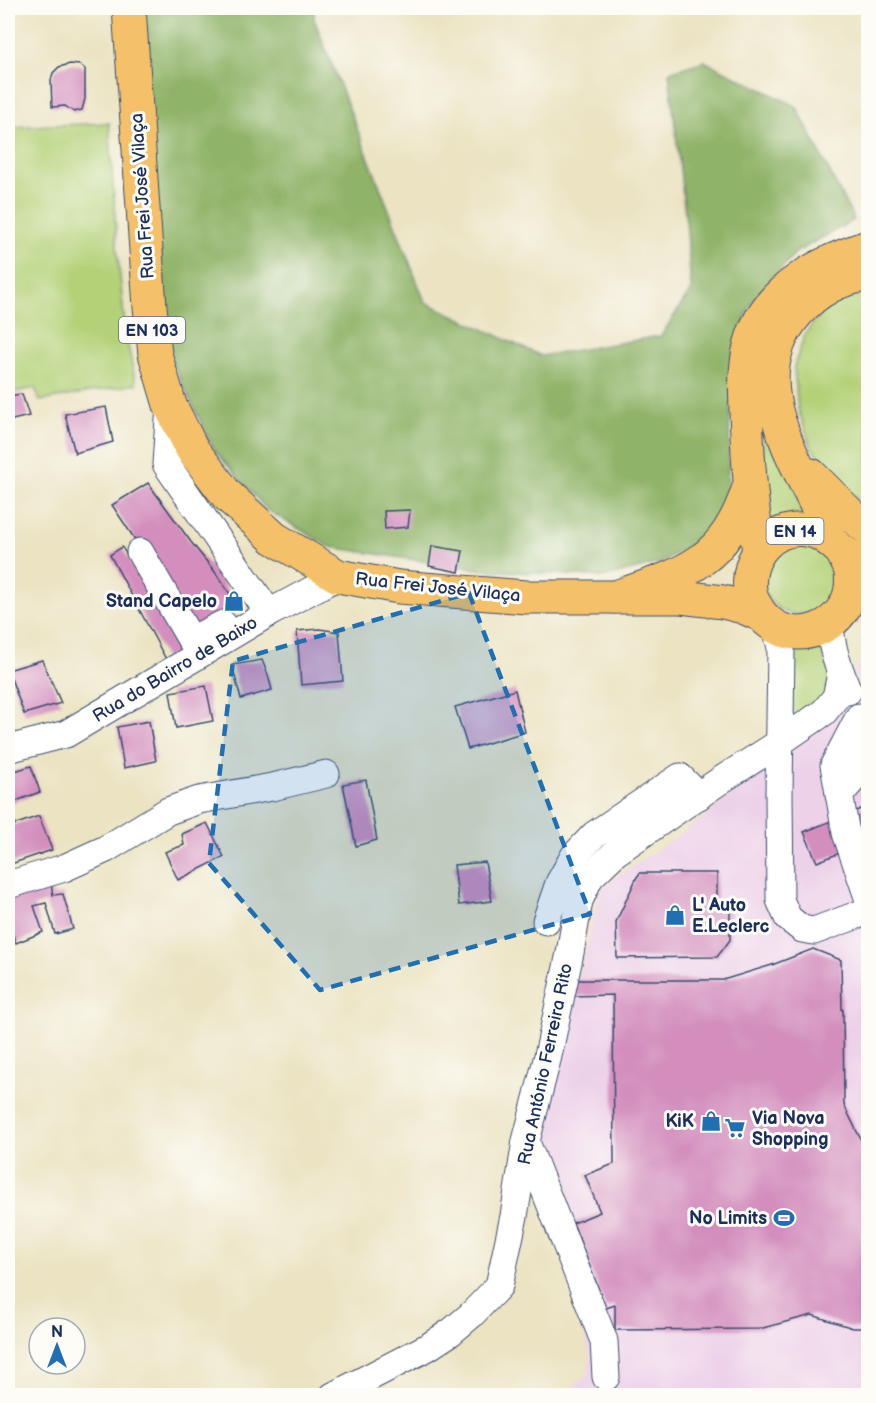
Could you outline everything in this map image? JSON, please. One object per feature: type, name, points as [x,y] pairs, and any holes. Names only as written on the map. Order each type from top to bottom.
[{"type":"main road","name":"Rua Frei José Vilaça","points":[[129,8],[155,354],[170,405],[192,449],[227,495],[274,538],[338,576],[399,587],[526,597],[681,597],[743,607],[794,632],[813,631],[847,613]]},
{"type":"main road","points":[[769,621],[752,598],[749,579],[756,555],[750,486],[746,376],[748,354],[753,336],[765,312],[781,294],[798,279],[817,268],[868,247]]},
{"type":"main road","points":[[847,613],[851,592],[851,571],[846,552],[826,526],[781,429],[775,411],[771,376],[778,342],[788,323],[802,307],[837,282],[868,275]]},
{"type":"main road","points":[[796,462],[868,529]]},
{"type":"main road","points":[[615,597],[677,575],[709,555],[735,522],[750,486]]},
{"type":"main road","name":"Rua Frei José Vilaça","points":[[681,597],[722,580],[756,555],[771,540],[784,533],[799,530],[814,532],[846,552]]},
{"type":"street","points":[[170,405],[166,464],[269,613]]},
{"type":"street","points":[[140,552],[191,640],[244,613],[269,613]]},
{"type":"street","name":"Rua do Bairro de Baixo","points":[[8,749],[66,734],[269,613],[338,576]]},
{"type":"street","points":[[847,613],[830,637],[841,674],[864,728],[834,765],[846,833],[868,897]]},
{"type":"street","points":[[769,621],[781,648],[780,900],[788,918],[802,929],[814,931],[868,911]]},
{"type":"street","name":"Rua António Ferreira Rito","points":[[333,1395],[428,1347],[451,1332],[499,1286],[514,1216],[526,1141],[550,1044],[579,901],[590,877],[616,852],[824,712],[836,697],[841,674]]},
{"type":"street","points":[[838,795],[857,775],[868,750]]},
{"type":"street","points":[[734,772],[751,770],[767,780],[779,795]]},
{"type":"street","points":[[8,885],[64,868],[106,849],[168,811],[224,795],[272,787],[326,774]]},
{"type":"street","points":[[546,921],[559,883],[574,856],[594,835],[680,777],[699,796]]},
{"type":"street","points":[[526,1141],[604,1341],[606,1377]]},
{"type":"highlighted area","points":[[469,593],[590,914],[320,990],[209,863],[233,661]]},
{"type":"shaded area","points":[[868,654],[868,1395],[563,1395],[588,1374],[590,1356],[542,1149],[558,1064],[600,891],[608,883],[704,818],[741,786],[830,721],[848,699],[855,669]]},
{"type":"green space","points":[[138,8],[314,8],[314,19],[425,302],[541,356],[661,336],[691,290],[687,231],[669,72],[704,61],[796,106],[854,220],[796,252],[751,303],[732,358],[727,499],[704,537],[660,563],[605,577],[482,570],[330,547],[267,510],[215,451],[166,350]]},
{"type":"green space","points":[[109,123],[117,248],[126,337],[136,384],[40,401],[35,388],[8,393],[8,127]]},
{"type":"green space","points":[[868,292],[868,515],[834,479],[811,447],[798,409],[794,367],[805,334],[822,312],[852,294]]},
{"type":"green space","points":[[760,409],[806,514],[776,518],[767,523]]},
{"type":"green space","points":[[800,536],[837,566],[835,588],[829,602],[824,607],[809,613],[792,614],[774,605],[765,595],[766,555]]},
{"type":"green space","points":[[819,644],[831,675],[827,694],[790,729],[787,645]]},
{"type":"building","points":[[70,64],[80,65],[85,69],[85,99],[82,110],[74,112],[65,106],[52,107],[53,73],[59,67]]},
{"type":"building","points":[[22,394],[29,416],[8,421],[8,396]]},
{"type":"building","points":[[106,407],[113,442],[75,453],[65,414]]},
{"type":"building","points":[[148,483],[239,607],[191,632],[154,568],[112,505]]},
{"type":"building","points":[[410,510],[408,527],[385,529],[384,511]]},
{"type":"building","points":[[432,546],[463,551],[459,572],[429,566]]},
{"type":"building","points":[[122,547],[183,653],[168,663],[110,555]]},
{"type":"building","points":[[319,629],[339,632],[343,681],[301,685],[297,631]]},
{"type":"building","points":[[42,660],[61,703],[24,714],[8,670]]},
{"type":"building","points":[[262,660],[272,690],[241,699],[232,665]]},
{"type":"building","points":[[206,686],[213,721],[176,728],[170,692]]},
{"type":"building","points":[[515,690],[525,732],[468,749],[455,707]]},
{"type":"building","points":[[149,721],[156,761],[124,768],[117,727]]},
{"type":"building","points":[[31,766],[40,792],[8,804],[8,773]]},
{"type":"building","points":[[366,780],[377,840],[356,846],[343,784]]},
{"type":"building","points":[[868,806],[868,842],[817,862],[804,832]]},
{"type":"building","points":[[39,816],[52,850],[8,865],[8,827]]},
{"type":"building","points":[[207,823],[224,857],[178,880],[165,852],[184,845],[182,834]]},
{"type":"building","points":[[485,862],[492,901],[459,905],[454,865]]},
{"type":"building","name":"L' Auto E.Leclerc","points":[[640,873],[717,873],[717,908],[730,907],[730,940],[717,957],[617,958],[616,922]]},
{"type":"building","points":[[51,883],[53,895],[63,894],[73,929],[55,934],[46,903],[34,906],[43,932],[16,943],[8,923],[8,897]]},
{"type":"building","name":"Via Nova Shopping","points":[[813,949],[841,960],[844,1105],[868,1151],[868,1328],[853,1328],[812,1315],[759,1329],[615,1330],[615,1305],[606,1308],[573,1223],[600,1212],[585,1175],[614,1164],[613,995],[571,996],[574,980],[723,980]]},
{"type":"place","name":"Stand Capelo","points":[[234,601]]},
{"type":"place","name":"L' Auto E.Leclerc","points":[[675,915]]},
{"type":"place","name":"KiK","points":[[711,1121]]},
{"type":"place","name":"Via Nova Shopping","points":[[735,1128]]},
{"type":"place","name":"No Limits","points":[[784,1218]]}]
